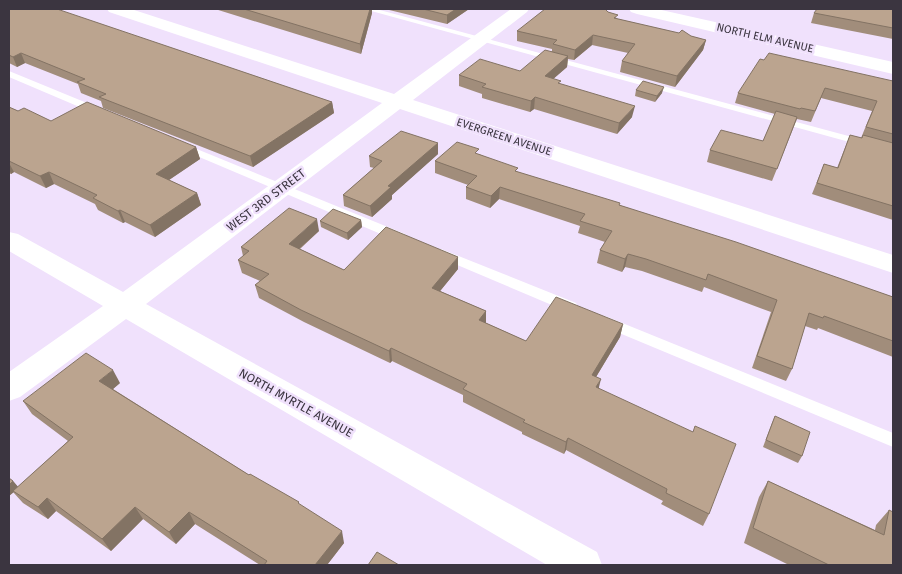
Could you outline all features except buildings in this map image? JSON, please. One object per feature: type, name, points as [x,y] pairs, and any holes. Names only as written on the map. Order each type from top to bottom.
[{"type":"street","name":"EVERGREEN AVENUE","points":[[116,9],[893,264]]},
{"type":"street","name":"WEST 3RD STREET","points":[[9,388],[124,306],[521,9]]},
{"type":"street","name":"NORTH ELM AVENUE","points":[[637,9],[893,68]]},
{"type":"street","name":"NORTH MYRTLE AVENUE","points":[[9,240],[584,565]]},
{"type":"lane","points":[[368,9],[893,151]]},
{"type":"lane","points":[[9,74],[108,115]]},
{"type":"lane","points":[[171,142],[410,240]]},
{"type":"lane","points":[[428,248],[893,440]]}]
